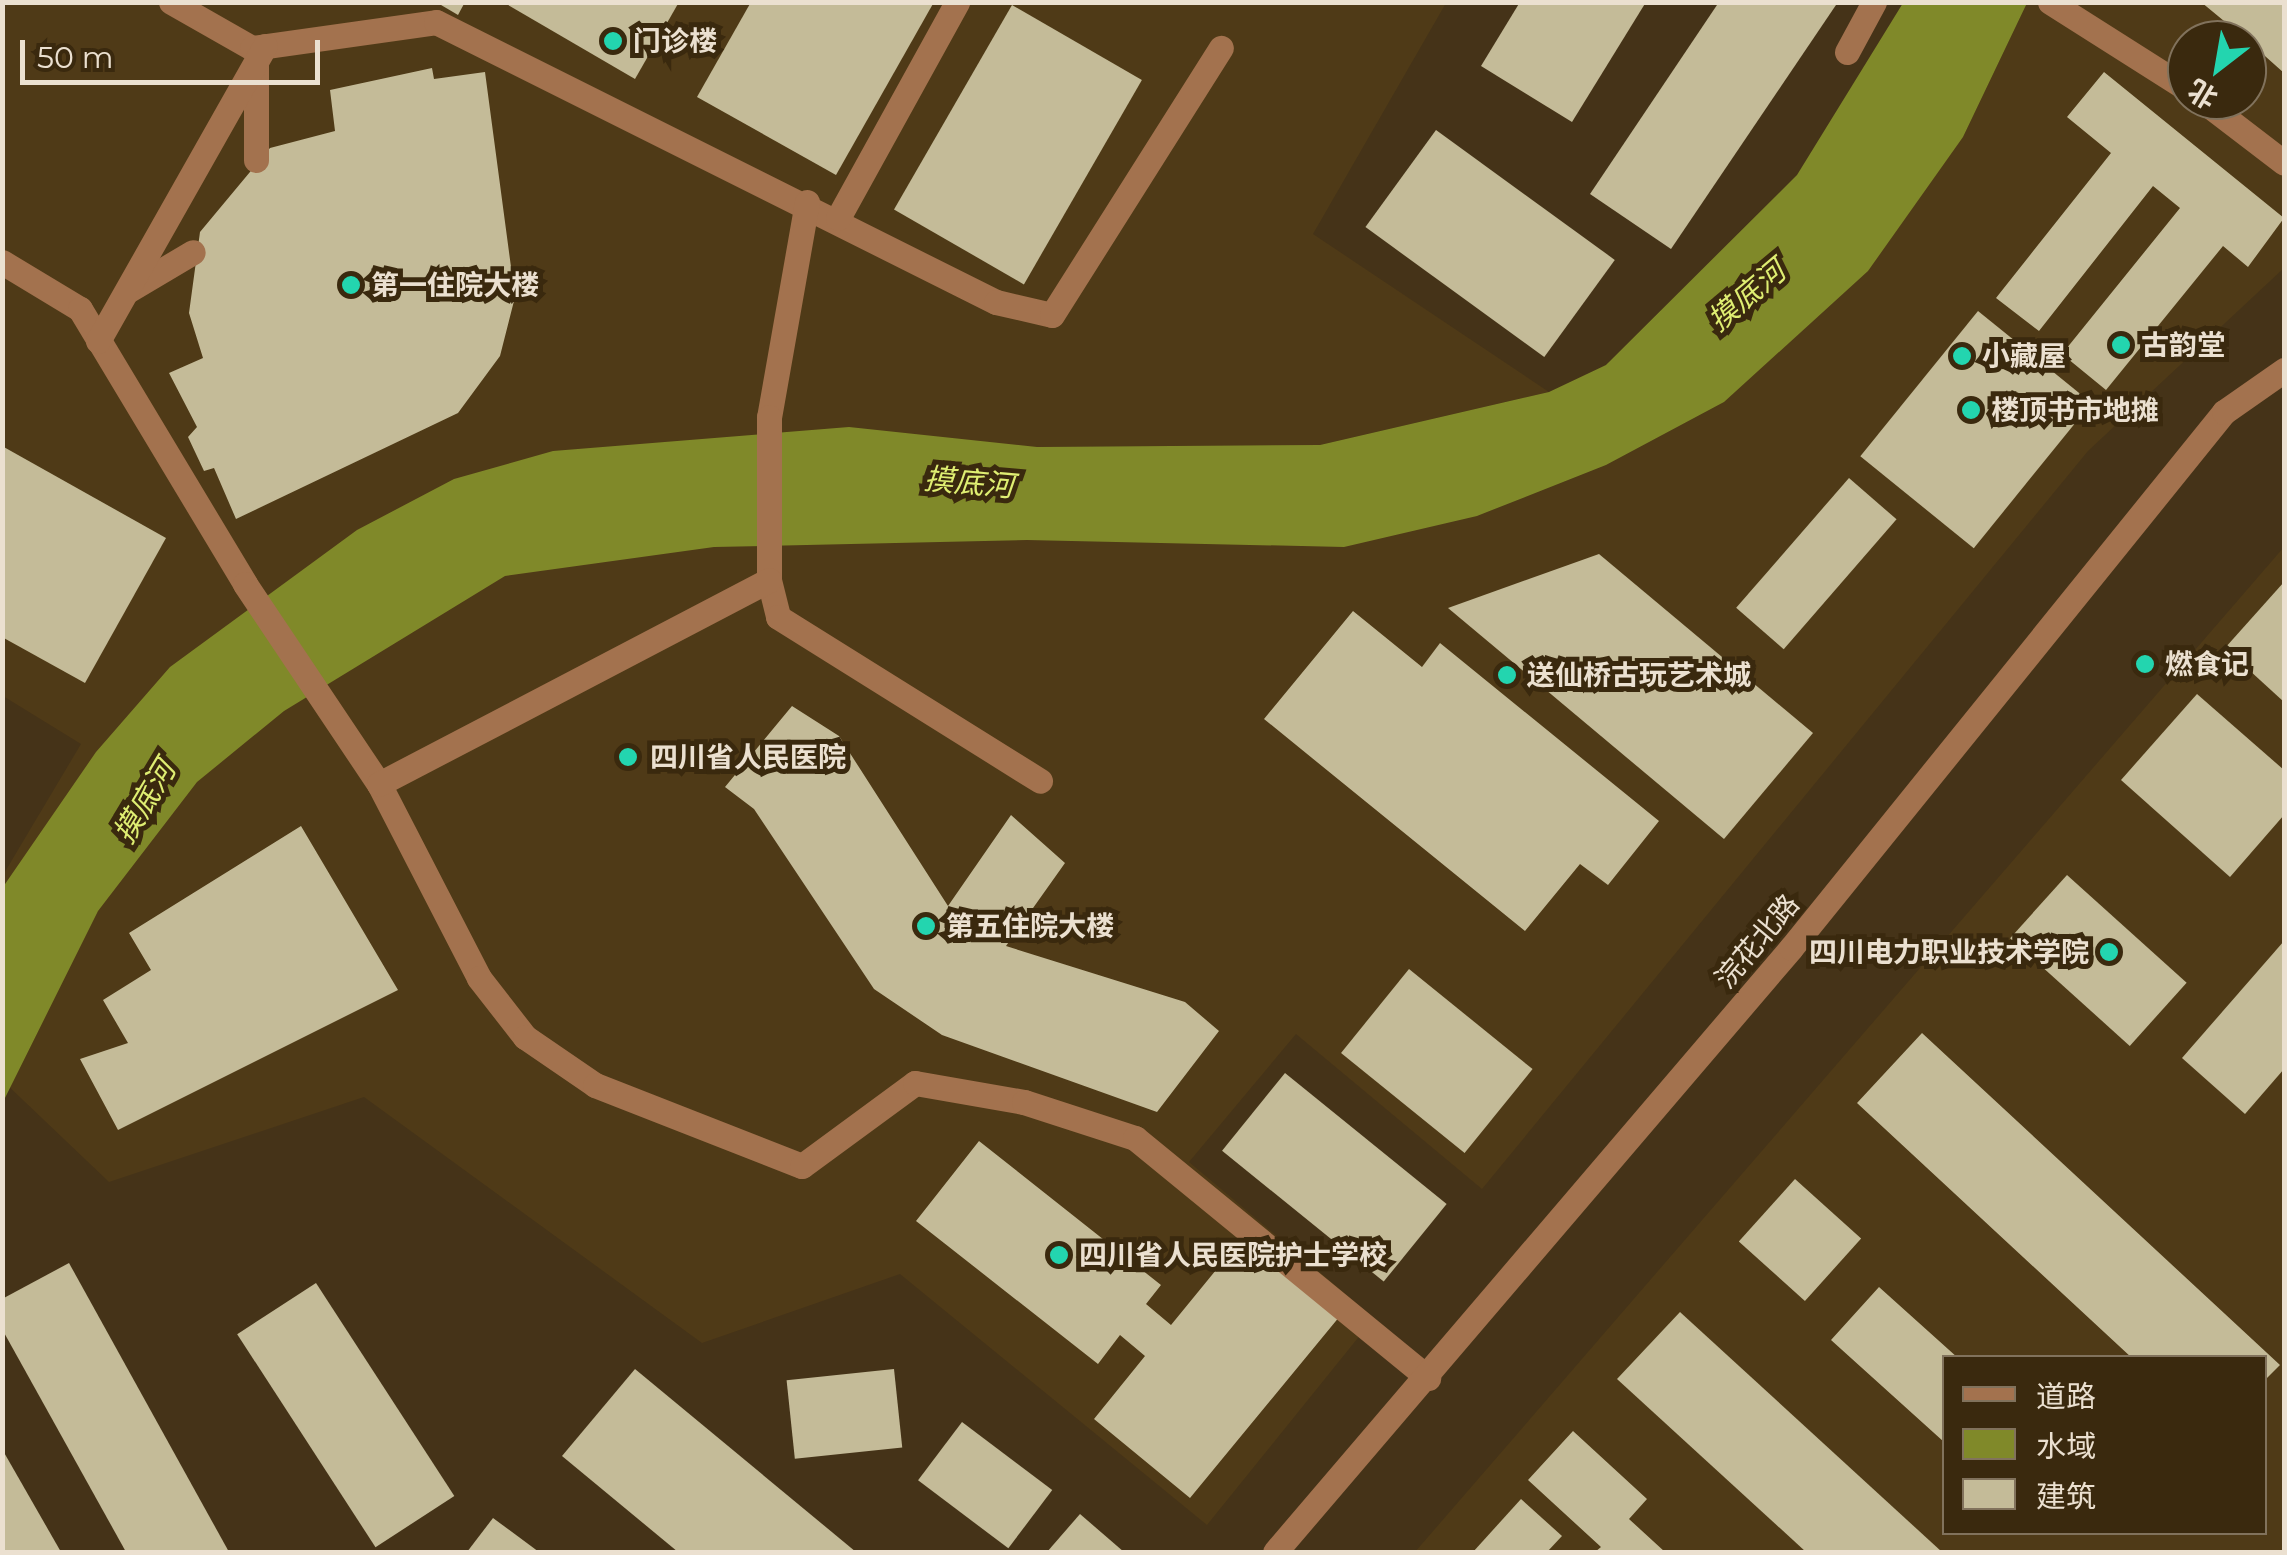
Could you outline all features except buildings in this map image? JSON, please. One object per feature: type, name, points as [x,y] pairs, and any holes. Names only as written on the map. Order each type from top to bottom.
[{"type":"street","points":[[171,2],[261,54],[436,22],[807,202],[996,302],[1052,315],[1221,48]]},
{"type":"street","points":[[838,218],[957,2]]},
{"type":"street","points":[[1847,52],[1874,2]]},
{"type":"street","points":[[2050,2],[2167,76]]},
{"type":"street","points":[[256,160],[261,54]]},
{"type":"street","points":[[98,341],[261,54]]},
{"type":"street","points":[[2228,120],[2284,163]]},
{"type":"street","points":[[807,202],[769,418],[770,567],[778,617],[1040,781]]},
{"type":"street","points":[[125,293],[193,252]]},
{"type":"street","points":[[2,262],[80,310],[245,584],[379,784],[479,978],[525,1037],[595,1085],[802,1166],[915,1084],[1024,1102],[1134,1138],[1428,1378]]},
{"type":"street","name":"浣花北路","points":[[1275,1552],[1428,1378],[2224,412],[2284,370]]},
{"type":"street","points":[[379,784],[770,567]]},
{"type":"shaded area","name":"四川省人民医院","points":[[2,3],[1446,3],[1313,234],[1549,392],[1320,445],[1038,447],[1477,516],[1606,465],[1724,402],[1963,137],[2027,3],[2284,3],[2284,268],[2088,451],[1482,1189],[1296,1034],[1189,1162],[1374,1318],[1207,1525],[900,1274],[702,1343],[364,1097],[109,1182],[3,1081],[3,875],[81,744],[3,696]]},
{"type":"shaded area","name":"四川电力职业技术学院","points":[[2284,547],[2284,1552],[1415,1552]]},
{"type":"water","name":"摸底河","points":[[1903,3],[2027,3],[1963,137],[1868,271],[1724,402],[1606,465],[1477,516],[1344,547],[1027,540],[714,547],[505,576],[284,711],[197,782],[98,911],[3,1102],[3,887],[96,752],[170,667],[357,530],[454,479],[553,451],[849,427],[1037,447],[1320,445],[1549,392],[1606,365],[1797,175]]},
{"type":"place","name":"门诊楼","points":[[613,41]]},
{"type":"place","name":"第一住院大楼","points":[[351,285]]},
{"type":"place","name":"古韵堂","points":[[2121,345]]},
{"type":"place","name":"小藏屋","points":[[1962,356]]},
{"type":"place","name":"楼顶书市地摊","points":[[1971,410]]},
{"type":"place","name":"燃食记","points":[[2145,664]]},
{"type":"place","name":"送仙桥古玩艺术城","points":[[1507,675]]},
{"type":"place","name":"四川省人民医院","points":[[628,757]]},
{"type":"place","name":"第五住院大楼","points":[[926,926]]},
{"type":"place","name":"四川电力职业技术学院","points":[[2109,952]]},
{"type":"place","name":"四川省人民医院护士学校","points":[[1059,1255]]}]
